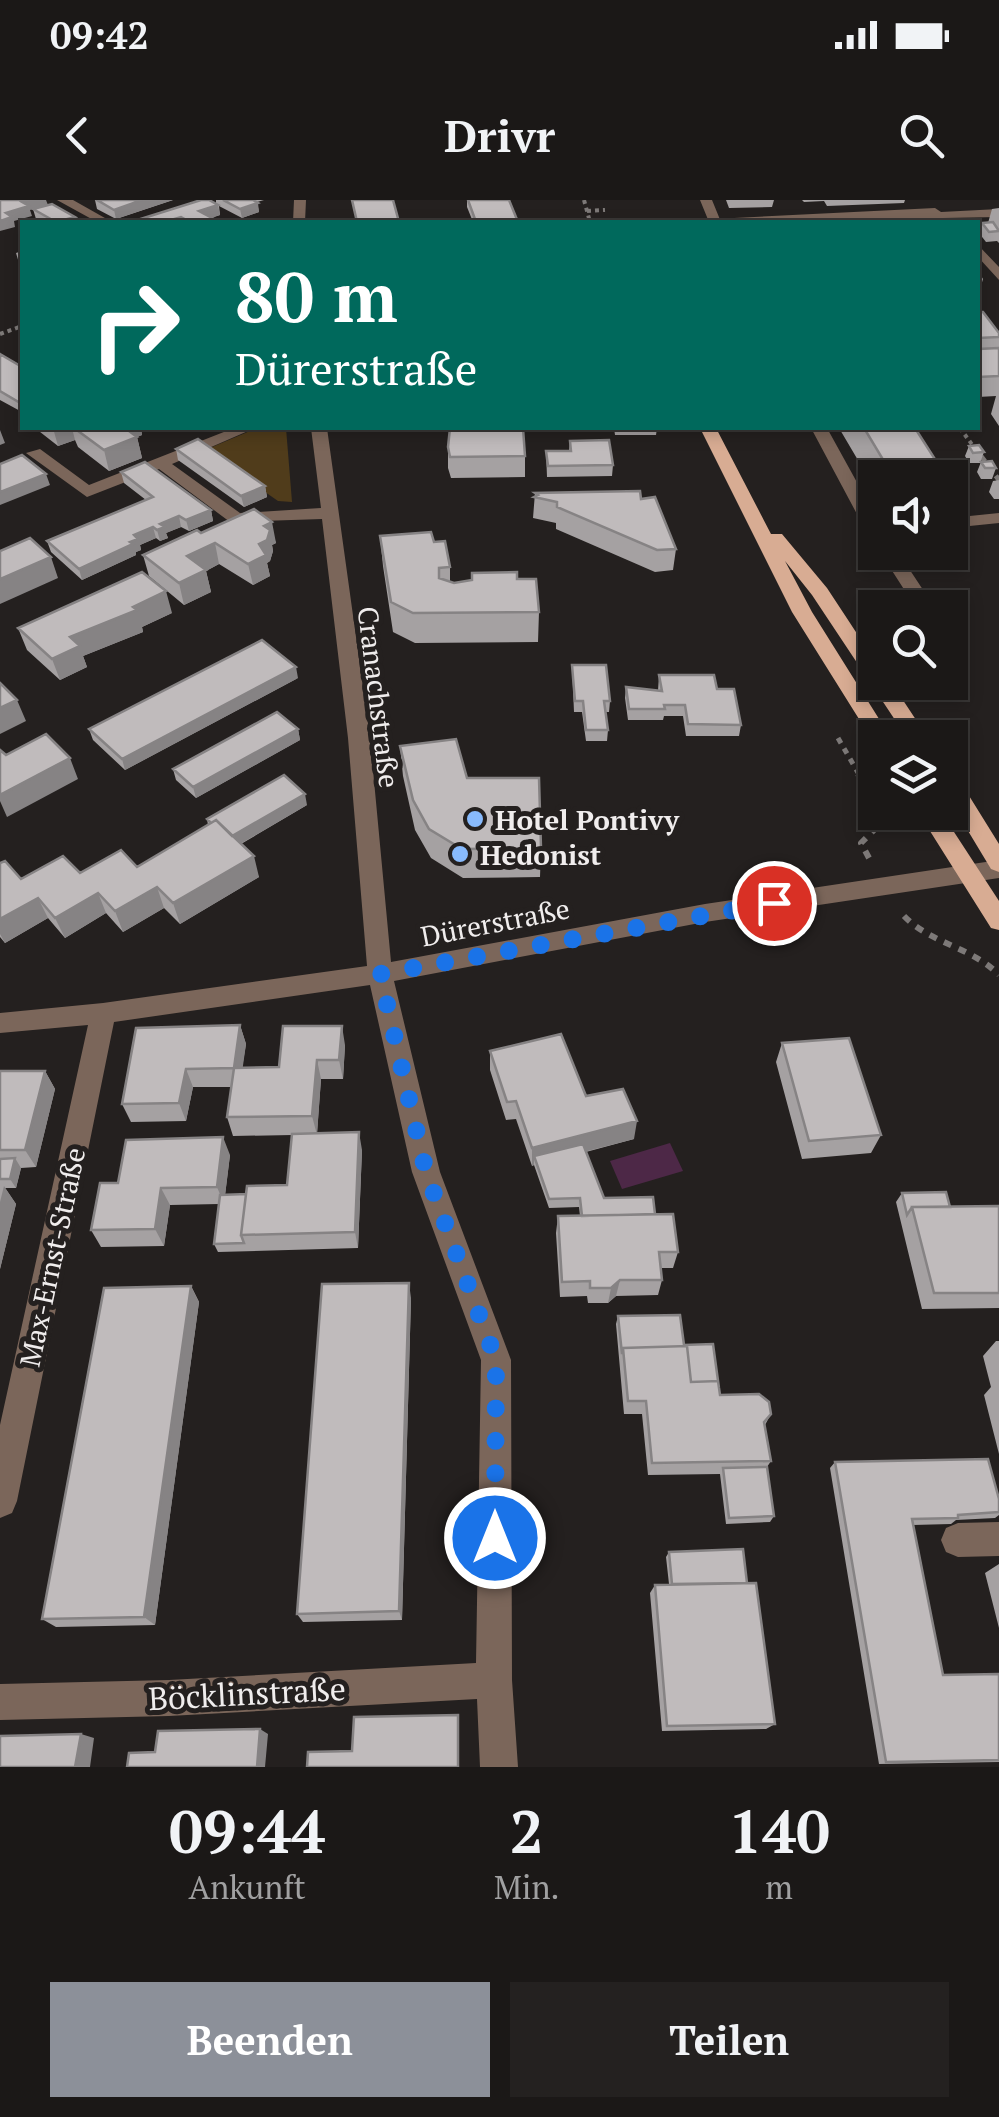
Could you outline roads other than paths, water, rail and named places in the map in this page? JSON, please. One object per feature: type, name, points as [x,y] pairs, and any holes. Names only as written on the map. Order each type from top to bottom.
[{"type":"main road","points":[[639,208],[649,220]]},
{"type":"main road","points":[[709,430],[802,612],[870,720]]},
{"type":"main road","points":[[745,501],[820,592],[858,650]]},
{"type":"main road","points":[[968,813],[999,866]]},
{"type":"main road","points":[[941,830],[999,921]]},
{"type":"street","points":[[64,200],[102,220]]},
{"type":"street","points":[[944,200],[944,218]]},
{"type":"street","points":[[774,220],[896,214],[944,218],[999,213]]},
{"type":"street","points":[[980,252],[999,276]]},
{"type":"street","points":[[34,453],[86,492],[242,430]]},
{"type":"street","name":"Cranachstraße","points":[[319,430],[359,738],[380,974]]},
{"type":"street","points":[[820,430],[858,500]]},
{"type":"street","points":[[166,467],[236,518],[328,513]]},
{"type":"street","points":[[968,521],[999,518]]},
{"type":"street","name":"Dürerstraße","points":[[0,1023],[103,1013],[380,974],[705,913],[999,866]]},
{"type":"street","points":[[380,974],[426,1172],[496,1360],[494,1680],[499,1767]]},
{"type":"street","name":"Max-Ernst-Straße","points":[[0,1501],[103,1013]]},
{"type":"street","points":[[958,1540],[999,1539]]},
{"type":"street","name":"Böcklinstraße","points":[[0,1702],[169,1698],[494,1680]]},
{"type":"place","name":"Hotel Pontivy","points":[[475,819]]},
{"type":"place","name":"Hedonist","points":[[460,854]]}]
